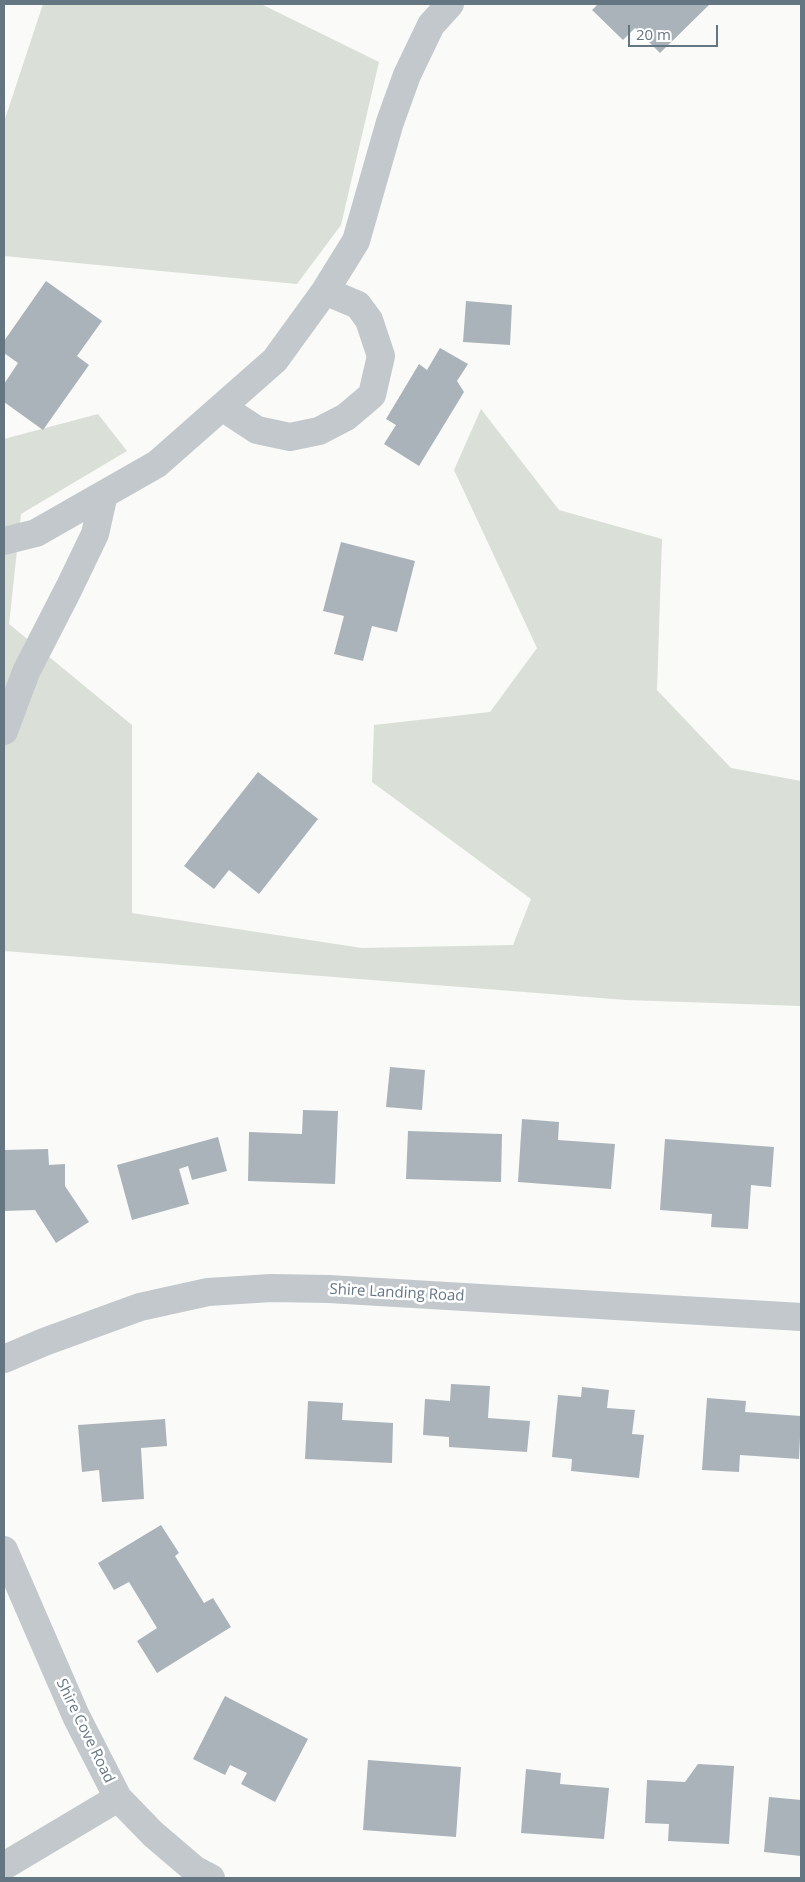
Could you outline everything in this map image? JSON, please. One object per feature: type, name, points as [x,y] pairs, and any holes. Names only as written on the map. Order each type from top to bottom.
[{"type":"street","points":[[4,541],[36,533],[156,464],[275,360],[325,291],[356,241],[390,122],[407,76],[431,25],[450,4]]},
{"type":"street","points":[[222,407],[256,430],[290,437],[319,431],[346,417],[372,395],[381,356],[370,320],[358,305],[325,291]]},
{"type":"street","points":[[4,731],[26,672],[70,588],[95,534],[104,494]]},
{"type":"street","name":"Shire Landing Road","points":[[4,1359],[44,1342],[140,1307],[208,1292],[271,1288],[329,1289],[801,1317]]},
{"type":"street","name":"Shire Cove Road","points":[[4,1550],[76,1716],[118,1798],[153,1834],[194,1868],[211,1878]]},
{"type":"street","points":[[4,1866],[118,1798]]},
{"type":"shaded area","points":[[43,4],[261,4],[379,62],[341,225],[297,284],[4,256],[4,122]]},
{"type":"shaded area","points":[[481,409],[559,510],[662,539],[657,690],[731,768],[801,781],[801,1006],[626,1000],[4,951],[4,439],[98,414],[127,451],[21,514],[9,624],[132,725],[132,913],[362,948],[513,945],[531,899],[372,782],[374,725],[490,712],[537,648],[454,470]]},
{"type":"building","points":[[598,4],[710,4],[660,53],[635,28],[623,40],[592,10]]},
{"type":"building","points":[[46,281],[102,321],[77,356],[89,365],[43,430],[4,402],[4,384],[18,363],[4,353],[4,341]]},
{"type":"building","points":[[466,301],[512,305],[510,345],[463,342]]},
{"type":"building","points":[[440,348],[468,364],[457,381],[464,392],[419,466],[384,444],[396,425],[386,419],[419,364],[427,370]]},
{"type":"building","points":[[341,542],[415,561],[397,632],[372,626],[363,661],[334,654],[344,616],[323,611]]},
{"type":"building","points":[[258,772],[318,819],[259,894],[229,870],[214,889],[184,866]]},
{"type":"building","points":[[390,1067],[425,1070],[422,1110],[386,1107]]},
{"type":"building","points":[[303,1110],[338,1111],[335,1184],[248,1181],[249,1132],[302,1134]]},
{"type":"building","points":[[522,1119],[559,1122],[558,1140],[615,1144],[611,1189],[518,1182]]},
{"type":"building","points":[[408,1131],[502,1134],[501,1182],[406,1179]]},
{"type":"building","points":[[218,1137],[227,1171],[192,1180],[188,1166],[179,1169],[189,1204],[132,1220],[117,1165]]},
{"type":"building","points":[[665,1139],[774,1147],[771,1187],[751,1185],[748,1229],[711,1227],[712,1214],[660,1210]]},
{"type":"building","points":[[48,1149],[49,1165],[65,1164],[65,1186],[89,1222],[56,1243],[35,1210],[4,1211],[4,1150]]},
{"type":"building","points":[[451,1384],[490,1386],[488,1418],[530,1421],[527,1452],[449,1447],[449,1437],[423,1435],[425,1399],[450,1401]]},
{"type":"building","points":[[582,1387],[609,1390],[607,1408],[635,1410],[632,1434],[644,1435],[639,1478],[571,1471],[572,1459],[552,1457],[558,1395],[581,1397]]},
{"type":"building","points":[[707,1398],[746,1401],[745,1412],[801,1416],[799,1459],[740,1455],[739,1472],[702,1470]]},
{"type":"building","points":[[308,1401],[343,1403],[342,1420],[393,1423],[392,1463],[305,1459]]},
{"type":"building","points":[[165,1419],[167,1446],[141,1448],[144,1499],[102,1502],[99,1470],[82,1472],[78,1425]]},
{"type":"building","points":[[161,1525],[179,1553],[175,1556],[204,1603],[213,1598],[231,1627],[157,1673],[137,1641],[157,1628],[129,1582],[114,1590],[98,1563]]},
{"type":"building","points":[[225,1696],[308,1739],[275,1802],[241,1784],[247,1773],[230,1765],[225,1775],[193,1759]]},
{"type":"building","points":[[368,1760],[461,1767],[456,1837],[363,1830]]},
{"type":"building","points":[[698,1764],[734,1766],[729,1844],[668,1841],[669,1824],[645,1823],[647,1780],[685,1782]]},
{"type":"building","points":[[526,1769],[561,1773],[560,1784],[609,1788],[604,1839],[521,1833]]},
{"type":"building","points":[[769,1797],[801,1800],[801,1856],[764,1852]]}]
